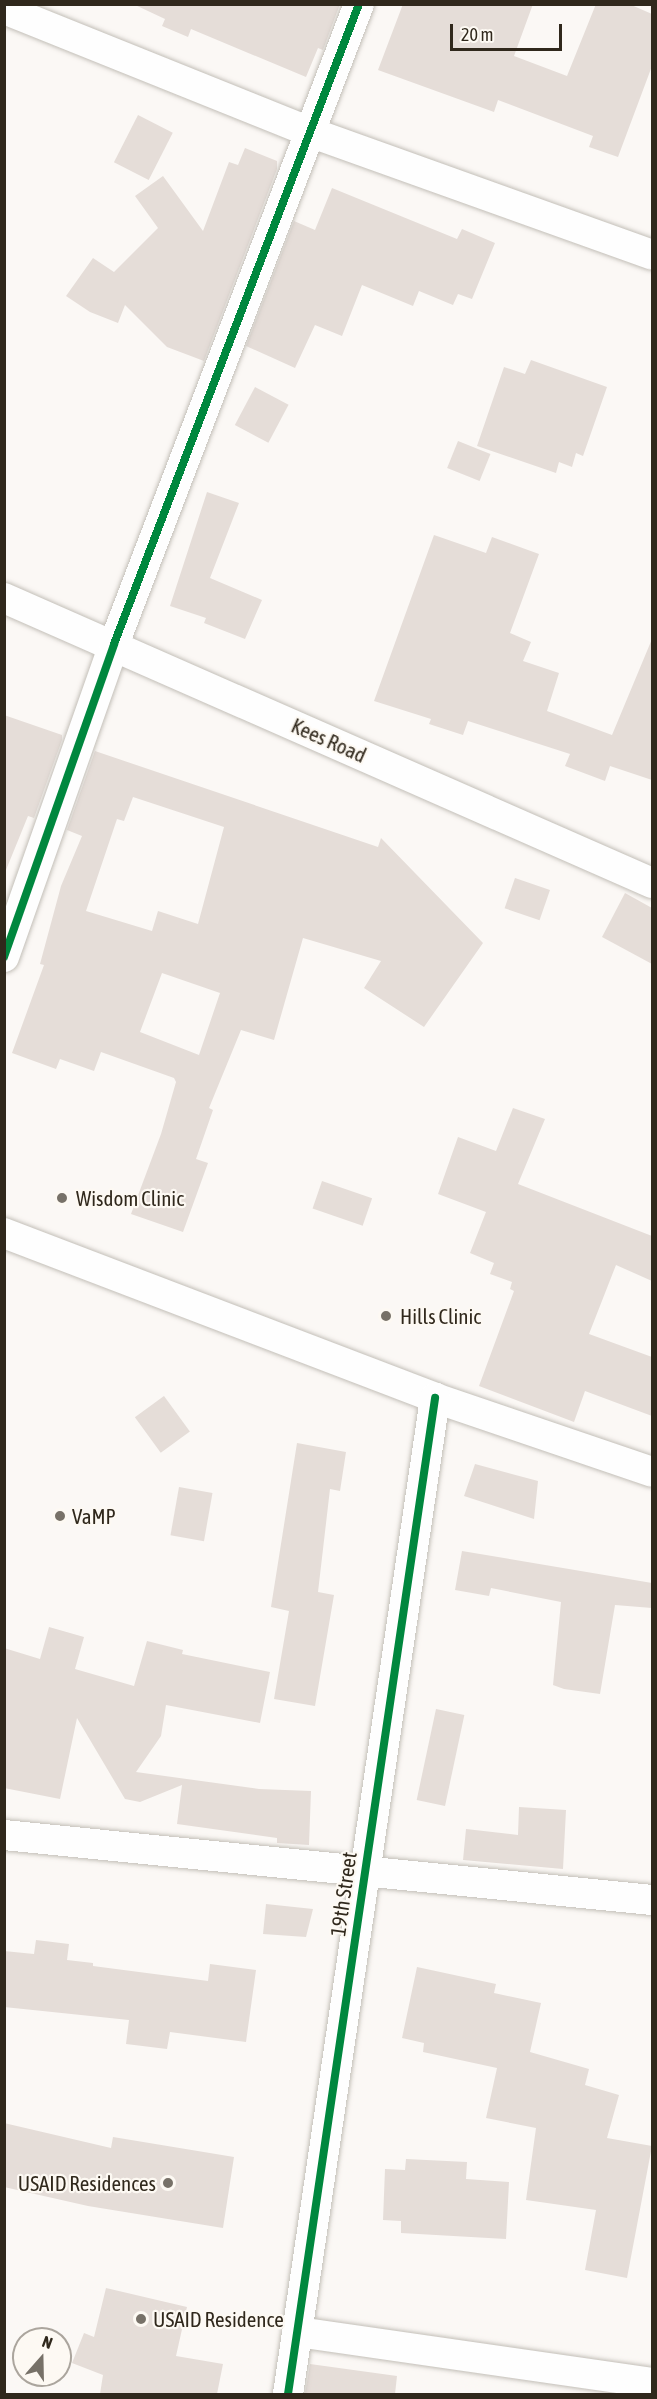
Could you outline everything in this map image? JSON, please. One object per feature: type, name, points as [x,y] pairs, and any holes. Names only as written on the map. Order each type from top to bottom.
[{"type":"street","points":[[4,957],[114,644],[312,133],[359,4]]},
{"type":"street","points":[[4,9],[312,133],[652,255]]},
{"type":"street","name":"Kees Road","points":[[4,598],[114,644],[652,883]]},
{"type":"street","points":[[4,1233],[435,1398],[652,1472]]},
{"type":"street","name":"19th Street","points":[[288,2394],[435,1398]]},
{"type":"street","points":[[4,1835],[652,1900]]},
{"type":"street","points":[[298,2332],[652,2383]]},
{"type":"building","points":[[133,4],[340,4],[323,50],[318,48],[306,77],[191,29],[188,37],[162,26],[165,19]]},
{"type":"building","points":[[403,4],[533,4],[514,56],[567,76],[596,4],[629,4],[652,14],[652,66],[618,157],[589,147],[593,136],[498,100],[494,112],[378,70]]},
{"type":"building","points":[[138,115],[173,133],[149,180],[114,162]]},
{"type":"building","points":[[245,148],[277,161],[277,169],[204,361],[167,347],[125,305],[118,323],[90,312],[66,296],[93,258],[114,272],[158,228],[135,196],[163,176],[203,231],[229,162],[238,165]]},
{"type":"building","points":[[332,188],[457,239],[462,229],[495,243],[472,299],[458,294],[453,305],[419,291],[413,306],[362,285],[342,336],[315,325],[295,368],[246,346],[294,221],[315,230]]},
{"type":"building","points":[[531,360],[607,387],[583,456],[576,453],[572,467],[559,462],[556,473],[477,446],[504,367],[525,374]]},
{"type":"building","points":[[255,387],[289,405],[268,443],[235,425]]},
{"type":"building","points":[[458,441],[490,454],[480,481],[447,468]]},
{"type":"building","points":[[207,492],[239,503],[210,578],[262,600],[245,639],[204,623],[206,618],[170,606]]},
{"type":"building","points":[[434,535],[486,553],[492,537],[539,554],[510,633],[531,642],[523,661],[559,673],[547,711],[612,735],[652,639],[652,780],[610,766],[605,781],[565,766],[570,754],[468,721],[463,735],[429,724],[431,719],[374,701]]},
{"type":"building","points":[[4,715],[62,735],[34,818],[28,816],[6,870]]},
{"type":"building","points":[[95,751],[378,847],[381,838],[483,943],[424,1027],[364,988],[381,961],[303,938],[274,1040],[241,1030],[209,1108],[213,1110],[196,1159],[208,1163],[183,1232],[131,1214],[161,1134],[176,1082],[174,1078],[101,1052],[94,1071],[60,1059],[56,1069],[12,1053],[44,965],[40,964],[61,886],[82,836],[67,830]],"holes":[[[133,797],[224,827],[198,924],[158,911],[152,931],[86,911],[117,819],[124,821]],[[162,973],[220,993],[199,1055],[140,1032]]]},
{"type":"building","points":[[515,878],[550,890],[540,920],[505,908]]},
{"type":"building","points":[[625,893],[652,908],[652,964],[602,937]]},
{"type":"building","points":[[513,1108],[545,1119],[518,1184],[652,1236],[652,1281],[616,1265],[589,1334],[652,1357],[652,1416],[585,1391],[574,1422],[479,1386],[514,1291],[510,1289],[512,1282],[490,1274],[494,1263],[470,1253],[486,1212],[438,1194],[458,1137],[496,1151]]},
{"type":"building","points":[[322,1181],[372,1198],[363,1226],[313,1208]]},
{"type":"building","points":[[164,1396],[190,1432],[161,1453],[135,1417]]},
{"type":"building","points":[[297,1443],[346,1452],[340,1491],[330,1489],[318,1592],[334,1595],[315,1706],[274,1699],[289,1611],[271,1607]]},
{"type":"building","points":[[475,1464],[538,1481],[534,1519],[464,1496]]},
{"type":"building","points":[[179,1487],[212,1493],[204,1541],[170,1535]]},
{"type":"building","points":[[462,1551],[652,1583],[652,1608],[615,1605],[600,1694],[564,1689],[553,1685],[561,1602],[491,1588],[489,1596],[455,1590]]},
{"type":"building","points":[[49,1627],[84,1637],[75,1669],[134,1686],[147,1641],[183,1650],[182,1654],[270,1672],[260,1723],[166,1705],[161,1736],[136,1772],[259,1789],[311,1791],[309,1845],[277,1843],[277,1838],[177,1824],[182,1785],[140,1802],[125,1799],[77,1718],[60,1799],[4,1788],[4,1648],[40,1659]]},
{"type":"building","points":[[436,1709],[464,1715],[445,1806],[417,1800]]},
{"type":"building","points":[[519,1807],[566,1810],[563,1869],[463,1860],[466,1829],[518,1835]]},
{"type":"building","points":[[266,1904],[313,1909],[306,1937],[263,1934]]},
{"type":"building","points":[[36,1940],[69,1944],[67,1960],[93,1963],[93,1966],[208,1981],[210,1964],[256,1970],[246,2042],[170,2032],[167,2049],[126,2044],[129,2020],[4,2007],[4,1951],[34,1954]]},
{"type":"building","points":[[417,1967],[496,1984],[494,1993],[541,2003],[530,2052],[589,2069],[585,2085],[619,2095],[607,2138],[652,2146],[627,2278],[585,2270],[596,2210],[526,2200],[536,2128],[486,2118],[497,2068],[423,2052],[424,2043],[402,2038]]},
{"type":"building","points":[[4,2123],[111,2148],[113,2137],[234,2157],[223,2228],[88,2206],[4,2187]]},
{"type":"building","points":[[406,2159],[467,2162],[466,2179],[509,2182],[506,2239],[401,2233],[401,2221],[383,2220],[385,2169],[405,2170]]},
{"type":"building","points":[[106,2288],[187,2307],[176,2356],[223,2364],[217,2394],[100,2394],[103,2375],[72,2363],[84,2333],[94,2337]]},
{"type":"building","points":[[310,2364],[397,2376],[395,2394],[305,2394]]},
{"type":"cycle path","points":[[4,957],[114,644],[359,4]]},
{"type":"cycle path","points":[[288,2394],[435,1398]]},
{"type":"place","name":"Wisdom Clinic","points":[[62,1198]]},
{"type":"place","name":"Hills Clinic","points":[[386,1316]]},
{"type":"place","name":"VaMP","points":[[60,1516]]},
{"type":"place","name":"USAID Residences","points":[[168,2183]]},
{"type":"place","name":"USAID Residence","points":[[141,2319]]}]
